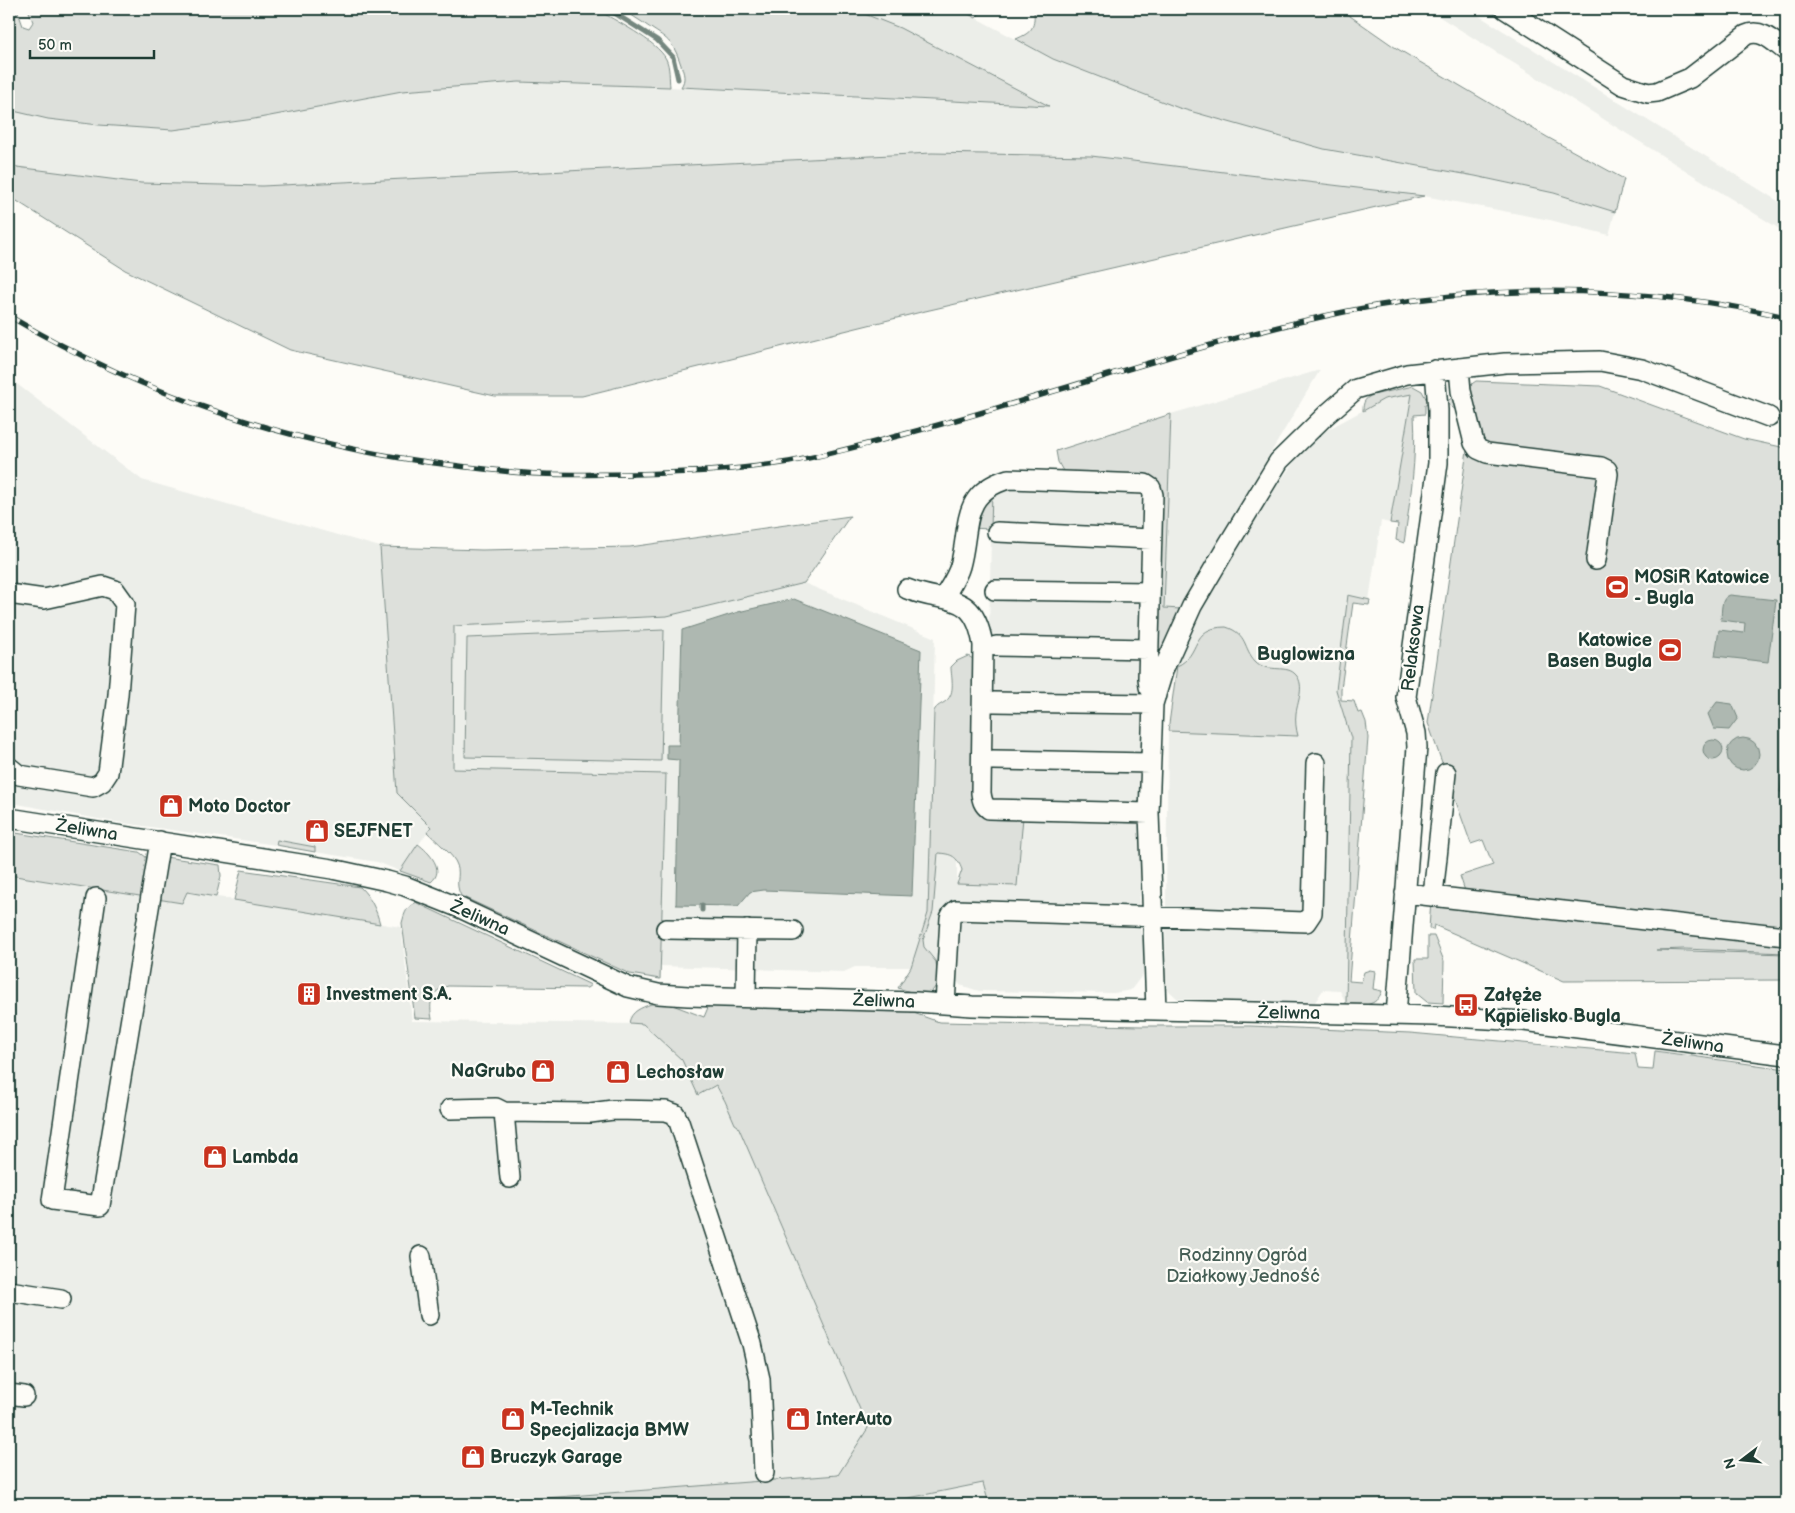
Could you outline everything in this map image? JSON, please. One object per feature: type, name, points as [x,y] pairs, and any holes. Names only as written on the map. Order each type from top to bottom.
[{"type":"street","points":[[1505,9],[1623,86],[1648,92],[1657,92],[1690,78],[1752,32],[1760,33],[1786,51]]},
{"type":"street","points":[[1156,1010],[1149,813],[1150,763],[1155,700],[1164,668],[1192,606],[1279,461],[1326,415],[1356,389],[1407,374],[1505,363],[1600,361],[1642,369],[1769,418]]},
{"type":"street","points":[[1459,368],[1462,391],[1474,443],[1478,449],[1487,452],[1601,467],[1607,470],[1596,560]]},
{"type":"street","name":"Relaksowa","points":[[1396,1015],[1417,747],[1416,733],[1406,697],[1438,462],[1438,410],[1435,370]]},
{"type":"street","points":[[944,598],[959,569],[970,513],[977,499],[996,483],[1008,479],[1145,484],[1150,488],[1153,495],[1149,687],[1155,700]]},
{"type":"street","points":[[997,532],[1152,539]]},
{"type":"street","points":[[9,594],[44,598],[103,586],[115,590],[126,604],[118,695],[108,773],[102,782],[93,787],[19,775],[9,767]]},
{"type":"street","points":[[907,589],[921,595],[956,600],[970,612],[981,634],[983,645],[981,792],[985,806],[989,809],[1149,813]]},
{"type":"street","points":[[995,590],[1150,592]]},
{"type":"street","points":[[996,646],[1149,648]]},
{"type":"street","points":[[994,702],[1155,700]]},
{"type":"street","points":[[993,760],[1150,763]]},
{"type":"street","points":[[945,1004],[950,918],[956,910],[1306,922],[1312,913],[1316,763]]},
{"type":"street","points":[[1433,895],[1446,773]]},
{"type":"street","name":"Żeliwna","points":[[9,818],[332,869],[405,886],[460,908],[628,987],[673,996],[1396,1015],[1524,1021],[1786,1055]]},
{"type":"street","points":[[96,898],[52,1200],[100,1206],[160,841]]},
{"type":"street","points":[[1406,892],[1786,936]]},
{"type":"street","points":[[666,929],[793,931]]},
{"type":"street","points":[[746,997],[748,930]]},
{"type":"street","points":[[450,1109],[496,1108],[504,1112],[590,1113],[613,1110],[649,1110],[666,1111],[675,1114],[680,1122],[752,1344],[760,1379],[764,1473]]},
{"type":"street","points":[[504,1112],[510,1178]]},
{"type":"street","points":[[421,1256],[429,1314]]},
{"type":"street","points":[[9,1291],[61,1299]]},
{"type":"shaded area","points":[[847,9],[959,9],[1053,59],[1179,108],[1324,149],[1475,176],[1554,193],[1615,212],[1609,235],[1550,220],[1424,196],[1091,156],[932,153],[262,186],[141,183],[9,166],[9,110],[48,119],[99,125],[173,130],[254,119],[402,91],[519,82],[670,87],[1048,106],[900,28]]},
{"type":"shaded area","points":[[1427,9],[1468,9],[1786,206],[1786,233]]},
{"type":"shaded area","points":[[1320,370],[1181,609],[1164,608],[1171,414]]},
{"type":"shaded area","points":[[9,378],[142,480],[380,547],[397,793],[431,827],[400,871],[377,862],[315,852],[315,847],[277,840],[276,845],[109,821],[12,803],[9,794]]},
{"type":"shaded area","points":[[1412,394],[1390,523],[1381,521],[1369,600],[1348,595],[1336,690],[1351,738],[1346,1003],[1340,991],[1323,990],[1315,1002],[1178,999],[1165,987],[1168,731],[1177,666],[1200,605],[1268,498],[1302,451],[1325,431],[1384,399]]},
{"type":"shaded area","points":[[1158,486],[1145,820],[1140,890],[1139,924],[1144,943],[1143,974],[1131,990],[1114,993],[979,991],[960,985],[950,973],[938,969],[911,967],[855,967],[844,972],[660,966],[666,774],[452,769],[454,626],[667,616],[804,583],[935,638],[930,852],[951,854],[957,860],[957,884],[1017,886],[1023,818],[985,816],[992,491],[995,487]]},
{"type":"shaded area","points":[[1730,595],[1776,600],[1768,662],[1715,656],[1719,630],[1744,633],[1745,623],[1721,620],[1723,602]]},
{"type":"shaded area","points":[[794,599],[921,650],[912,896],[764,890],[750,892],[738,906],[676,905],[679,760],[667,759],[667,745],[679,745],[682,630],[738,612]]},
{"type":"shaded area","points":[[1717,702],[1732,704],[1738,718],[1729,730],[1714,729],[1708,714]]},
{"type":"shaded area","points":[[1743,738],[1749,739],[1754,743],[1758,748],[1758,760],[1754,765],[1749,769],[1743,770],[1737,769],[1732,765],[1728,760],[1727,754],[1728,748],[1732,743],[1737,739]]},
{"type":"shaded area","points":[[1713,740],[1720,743],[1723,750],[1720,757],[1713,760],[1706,757],[1703,750],[1706,743]]},
{"type":"shaded area","points":[[1784,763],[1786,764],[1786,793],[1780,792]]},
{"type":"shaded area","points":[[9,875],[182,903],[187,892],[401,927],[412,1021],[643,1024],[682,1060],[698,1094],[715,1085],[725,1101],[735,1124],[738,1126],[868,1428],[839,1475],[469,1504],[9,1504]]},
{"type":"shaded area","points":[[984,1483],[988,1504],[879,1504]]},
{"type":"green space","points":[[9,9],[17,9],[23,26],[29,28],[33,22],[28,9],[596,9],[645,38],[661,52],[668,65],[670,87],[519,82],[402,91],[254,119],[173,130],[99,125],[48,119],[9,110]]},
{"type":"green space","points":[[622,9],[852,9],[900,28],[1049,106],[681,87],[684,81],[684,74],[671,43]]},
{"type":"green space","points":[[959,9],[983,9],[976,18]]},
{"type":"green space","points":[[1034,9],[1340,9],[1396,48],[1547,137],[1624,179],[1615,212],[1554,193],[1475,176],[1324,149],[1179,108],[1053,59],[1016,39],[1026,34],[1032,28]]},
{"type":"green space","points":[[932,153],[1091,156],[1424,196],[921,312],[582,396],[495,396],[290,350],[125,270],[9,196],[9,166],[141,183],[262,186]]},
{"type":"green space","name":"MOSiR Katowice - Bugla","points":[[1476,381],[1600,386],[1744,439],[1786,448],[1786,953],[1684,949],[1656,950],[1786,954],[1786,980],[1564,981],[1434,925],[1433,930],[1429,929],[1431,899],[1465,891],[1460,876],[1493,865],[1483,840],[1471,844],[1428,723],[1467,450],[1458,412],[1446,402]]},
{"type":"green space","points":[[1413,386],[1422,391],[1429,404],[1425,405],[1425,414],[1414,415],[1414,463],[1404,543],[1396,540],[1398,524],[1390,523],[1412,394],[1384,399],[1363,411],[1363,408],[1366,399],[1370,396]]},
{"type":"green space","points":[[1171,414],[1164,608],[1181,609],[1152,679],[1158,486],[1062,475],[1063,471],[1058,462],[1056,451]]},
{"type":"green space","points":[[992,491],[991,529],[970,528]]},
{"type":"green space","points":[[850,516],[804,583],[667,616],[454,626],[453,769],[666,774],[660,979],[630,974],[461,896],[458,887],[458,869],[455,861],[427,832],[431,827],[397,793],[380,547],[482,550],[630,547]]},
{"type":"green space","points":[[1348,595],[1370,600],[1369,605],[1353,603],[1341,689],[1341,700],[1354,701],[1358,713],[1362,712],[1366,722],[1368,738],[1349,981],[1361,982],[1364,972],[1375,971],[1373,989],[1382,991],[1372,1003],[1363,1005],[1346,1005],[1351,738],[1336,690]]},
{"type":"green space","points":[[1226,627],[1242,637],[1251,656],[1259,665],[1286,669],[1298,677],[1300,687],[1296,725],[1298,736],[1168,731],[1177,666],[1185,661],[1201,636],[1206,632],[1214,628]]},
{"type":"green space","points":[[664,630],[661,761],[465,757],[467,638]]},
{"type":"green space","points":[[968,656],[975,660],[978,796],[1023,817],[1017,886],[957,884],[962,870],[958,862],[950,855],[938,853],[933,912],[923,940],[924,947],[936,962],[938,983],[930,994],[914,993],[898,988],[911,967],[928,913],[934,711],[951,694],[951,667],[957,661]]},
{"type":"green space","points":[[9,832],[139,852],[146,857],[149,876],[146,897],[9,875]]},
{"type":"green space","points":[[277,840],[315,847],[315,852],[276,845]]},
{"type":"green space","points":[[418,844],[431,856],[436,867],[437,872],[431,882],[400,871]]},
{"type":"green space","points":[[165,857],[220,865],[221,876],[216,897],[187,892],[182,903],[157,899]]},
{"type":"green space","points":[[241,870],[360,887],[373,904],[380,924],[234,900]]},
{"type":"green space","points":[[417,902],[591,985],[587,988],[448,986],[437,991],[432,998],[432,1019],[415,1018],[402,923],[406,910]]},
{"type":"green space","points":[[1428,936],[1434,936],[1444,961],[1443,1003],[1427,1002],[1416,993],[1415,959],[1428,959]]},
{"type":"green space","name":"Rodzinny Ogród Działkowy Jedność","points":[[651,1004],[670,1004],[704,1017],[709,1005],[905,1010],[939,1022],[1250,1026],[1410,1033],[1635,1053],[1638,1069],[1653,1070],[1655,1051],[1786,1069],[1786,1504],[989,1504],[983,1483],[879,1504],[469,1504],[838,1475],[868,1428],[738,1126],[735,1124],[716,1085],[698,1095],[682,1060],[643,1024],[629,1023],[634,1013]]},
{"type":"waterway","points":[[608,9],[657,40],[673,57],[678,79]]},
{"type":"waterway","points":[[702,905],[702,910]]},
{"type":"railway","points":[[9,316],[61,345],[115,371],[226,415],[283,432],[400,458],[510,472],[541,474],[652,474],[711,471],[770,465],[804,459],[930,427],[1274,328],[1341,312],[1426,299],[1529,291],[1633,294],[1684,299],[1786,317]]},
{"type":"place","name":"MOSiR Katowice - Bugla","points":[[1617,587]]},
{"type":"place","name":"Katowice Basen Bugla","points":[[1670,650]]},
{"type":"place","name":"Moto Doctor","points":[[171,806]]},
{"type":"place","name":"SEJFNET","points":[[317,831]]},
{"type":"place","name":"Investment S.A.","points":[[309,994]]},
{"type":"place","name":"Załęże Kąpielisko Bugla","points":[[1466,1005]]},
{"type":"place","name":"NaGrubo","points":[[543,1071]]},
{"type":"place","name":"Lechosław","points":[[618,1072]]},
{"type":"place","name":"Lambda","points":[[215,1157]]},
{"type":"place","name":"M-Technik Specjalizacja BMW","points":[[513,1419]]},
{"type":"place","name":"InterAuto","points":[[798,1419]]},
{"type":"place","name":"Bruczyk Garage","points":[[473,1457]]},
{"type":"district","name":"Buglowizna","points":[[1306,654]]}]
